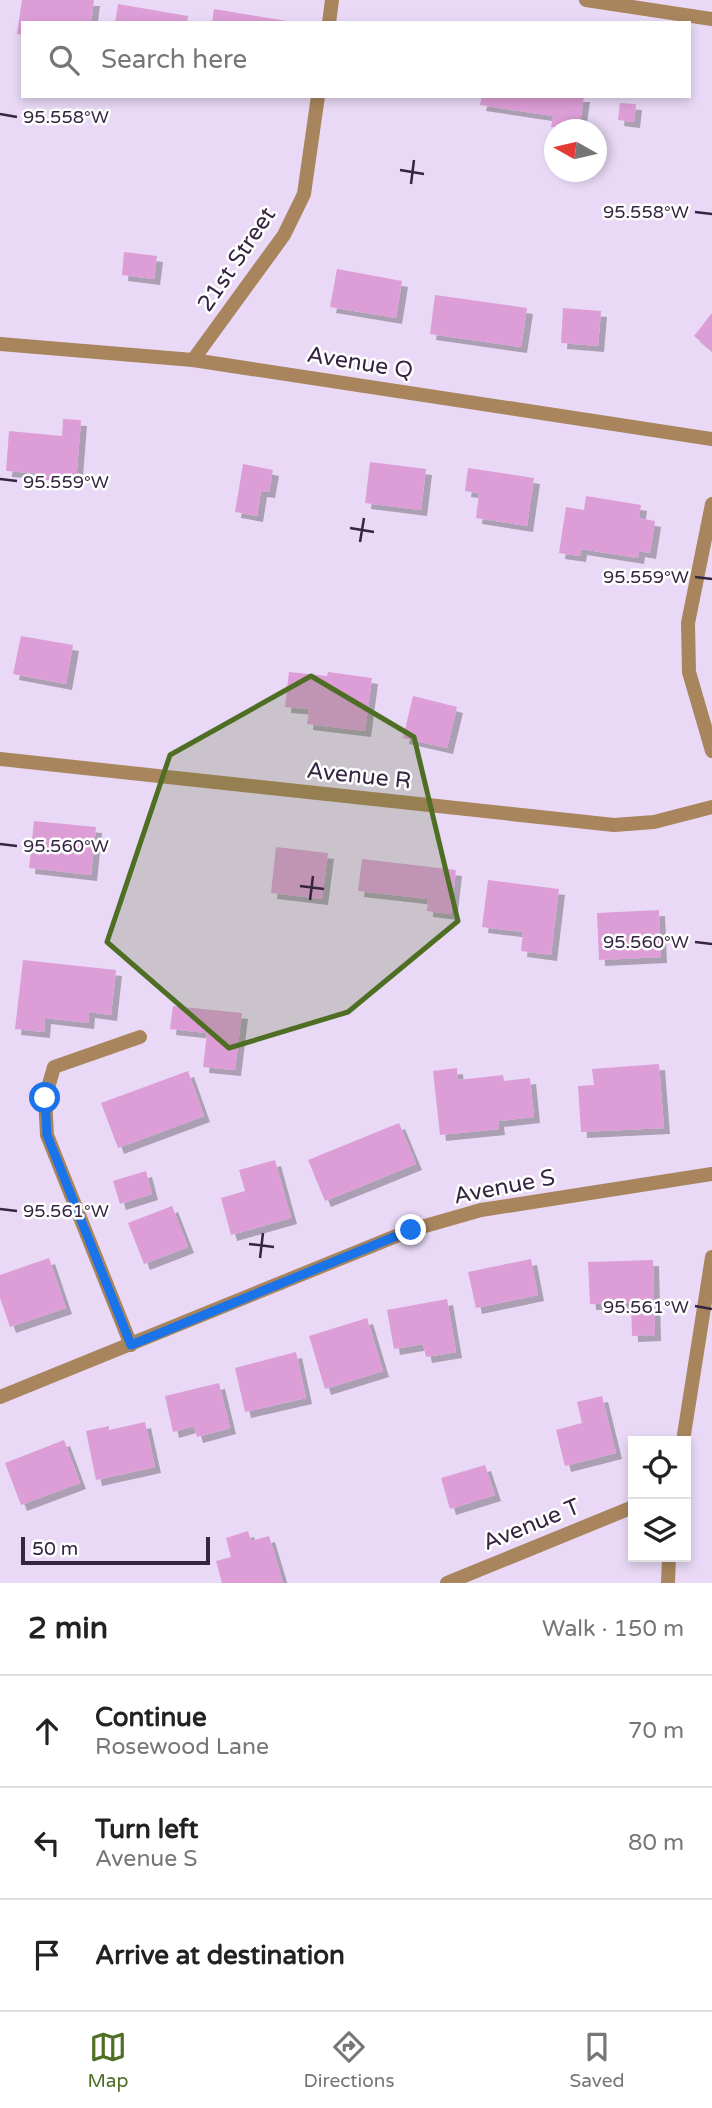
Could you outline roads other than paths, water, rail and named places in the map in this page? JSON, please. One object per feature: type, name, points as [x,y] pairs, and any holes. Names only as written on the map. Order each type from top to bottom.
[{"type":"street","points":[[329,21],[332,0]]},
{"type":"street","points":[[586,0],[712,19]]},
{"type":"street","name":"21st Street","points":[[193,359],[284,235],[304,194],[318,98]]},
{"type":"street","name":"Avenue Q","points":[[0,344],[193,359],[712,439]]},
{"type":"street","points":[[712,504],[688,623],[689,671],[712,751]]},
{"type":"street","name":"Avenue R","points":[[0,759],[614,825],[654,822],[712,807]]},
{"type":"street","points":[[131,1345],[47,1135],[45,1098],[54,1067],[141,1037]]},
{"type":"street","name":"Avenue S","points":[[0,1396],[411,1230],[481,1210],[712,1174]]},
{"type":"street","points":[[684,1436],[712,1257]]},
{"type":"street","name":"Avenue T","points":[[447,1583],[628,1509]]},
{"type":"street","points":[[668,1583],[669,1562]]}]
